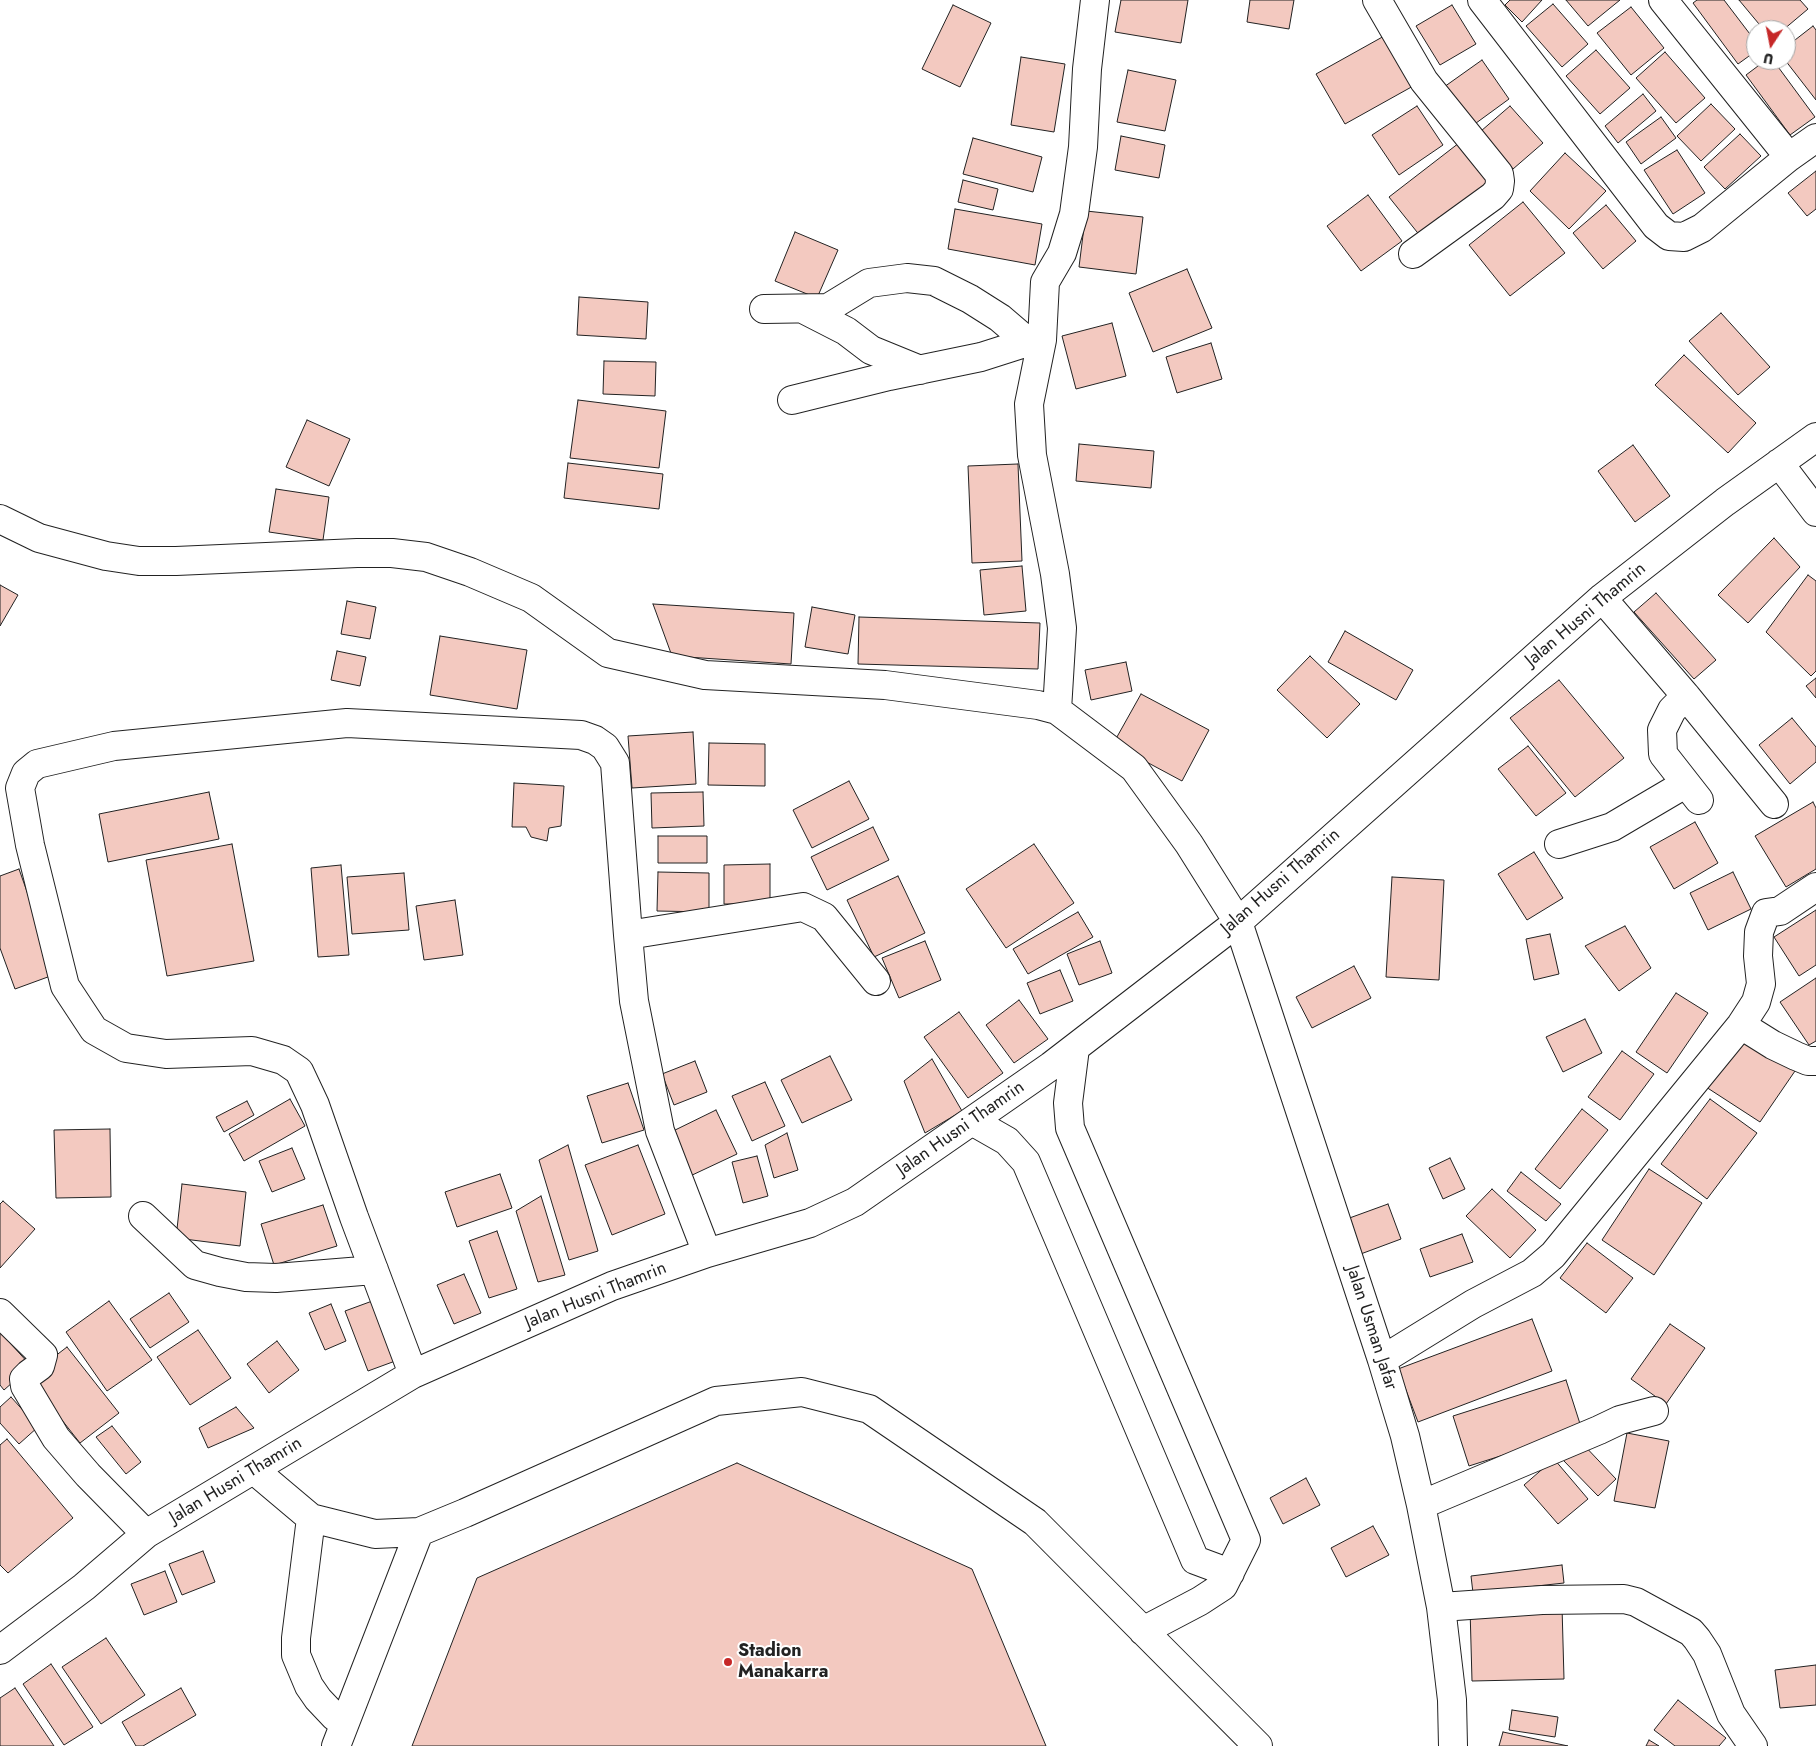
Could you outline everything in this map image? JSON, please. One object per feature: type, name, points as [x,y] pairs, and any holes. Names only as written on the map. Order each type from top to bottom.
[{"type":"street","points":[[0,520],[39,538],[106,556],[138,561],[176,561],[357,552],[392,553],[426,557],[470,572],[531,598],[608,653],[705,675],[885,685],[1038,705],[1057,710],[1062,628],[1055,574],[1032,455],[1029,404],[1035,341],[1045,282],[1062,253],[1074,214],[1083,147],[1087,70],[1095,0]]},
{"type":"street","points":[[1377,0],[1424,81],[1499,174],[1500,181],[1499,189],[1493,196],[1413,254]]},
{"type":"street","points":[[1482,0],[1656,226],[1668,236],[1684,237],[1702,228],[1789,157],[1816,138]]},
{"type":"street","points":[[1663,0],[1789,157]]},
{"type":"street","points":[[764,309],[828,308],[869,283],[907,278],[934,281],[970,299],[1035,341]]},
{"type":"street","points":[[803,309],[846,331],[872,350],[920,370]]},
{"type":"street","points":[[792,400],[981,357],[1035,341]]},
{"type":"street","name":"Jalan Husni Thamrin","points":[[0,1650],[84,1587],[146,1534],[413,1374],[612,1286],[707,1253],[810,1223],[855,1202],[1075,1048],[1238,922],[1602,598],[1725,502],[1816,436]]},
{"type":"street","points":[[1779,463],[1816,512]]},
{"type":"street","points":[[1602,598],[1686,696],[1774,804]]},
{"type":"street","points":[[1559,844],[1612,827],[1692,792],[1663,754],[1662,730],[1672,710],[1686,696]]},
{"type":"street","name":"Jalan Usman Jafar","points":[[1057,710],[1134,768],[1189,844],[1238,922],[1382,1360],[1405,1436],[1421,1505],[1441,1608],[1452,1700],[1454,1746]]},
{"type":"street","points":[[413,1374],[315,1106],[299,1071],[283,1060],[252,1051],[166,1054],[126,1048],[94,1030],[65,986],[30,845],[20,788],[26,773],[37,764],[114,746],[347,723],[581,735],[595,740],[605,747],[615,763],[634,1001],[660,1132],[707,1253]]},
{"type":"street","points":[[1382,1360],[1473,1304],[1532,1273],[1553,1255],[1741,1025],[1756,1002],[1762,984],[1758,956],[1759,932],[1766,914],[1780,911],[1816,887]]},
{"type":"street","points":[[628,935],[803,906],[824,916],[876,981]]},
{"type":"street","points":[[1741,1025],[1773,1045],[1808,1061],[1816,1061]]},
{"type":"street","points":[[1075,1048],[1068,1103],[1070,1128],[1246,1540],[1230,1574],[1222,1586],[1143,1631]]},
{"type":"street","points":[[972,1121],[1007,1141],[1026,1162],[1195,1560],[1230,1574]]},
{"type":"street","points":[[143,1216],[195,1265],[220,1272],[246,1277],[276,1278],[374,1270]]},
{"type":"street","points":[[0,1313],[43,1354],[40,1366],[24,1380],[25,1386],[56,1438],[88,1475],[146,1534]]},
{"type":"street","points":[[254,1470],[311,1518],[375,1534],[419,1532],[716,1401],[802,1392],[869,1409],[1035,1522],[1258,1746]]},
{"type":"street","points":[[1421,1505],[1620,1420],[1654,1411]]},
{"type":"street","points":[[311,1518],[296,1638],[296,1655],[309,1686],[318,1699],[340,1719]]},
{"type":"street","points":[[336,1746],[340,1719],[419,1532]]},
{"type":"street","points":[[1441,1608],[1542,1600],[1624,1599],[1636,1602],[1691,1632],[1697,1639],[1707,1654],[1731,1714],[1752,1746]]},
{"type":"building","points":[[1121,0],[1188,0],[1181,43],[1115,32]]},
{"type":"building","points":[[1250,0],[1294,0],[1289,29],[1247,22]]},
{"type":"building","points":[[1510,0],[1542,0],[1522,22],[1505,5]]},
{"type":"building","points":[[1566,0],[1620,0],[1588,26]]},
{"type":"building","points":[[1697,0],[1724,0],[1746,29],[1746,58],[1738,64],[1693,3]]},
{"type":"building","points":[[1739,0],[1800,0],[1808,9],[1795,20],[1756,20]]},
{"type":"building","points":[[1553,4],[1588,44],[1562,67],[1526,26]]},
{"type":"building","points":[[953,5],[991,23],[960,87],[922,69]]},
{"type":"building","points":[[1452,5],[1476,44],[1440,65],[1416,26]]},
{"type":"building","points":[[1631,7],[1664,48],[1631,75],[1597,33]]},
{"type":"building","points":[[1813,26],[1816,30],[1816,100],[1793,70],[1796,70],[1796,39]]},
{"type":"building","points":[[1386,35],[1415,85],[1345,124],[1316,74]]},
{"type":"building","points":[[1596,50],[1630,88],[1600,114],[1566,76]]},
{"type":"building","points":[[1665,52],[1705,98],[1676,123],[1636,78]]},
{"type":"building","points":[[1021,57],[1065,64],[1054,132],[1011,125]]},
{"type":"building","points":[[1482,60],[1509,99],[1472,126],[1444,87]]},
{"type":"building","points":[[1128,70],[1176,80],[1165,131],[1117,122]]},
{"type":"building","points":[[1753,70],[1780,70],[1815,117],[1790,135],[1746,75]]},
{"type":"building","points":[[1643,94],[1656,111],[1618,143],[1605,126]]},
{"type":"building","points":[[1711,104],[1735,129],[1701,161],[1677,136]]},
{"type":"building","points":[[1417,106],[1443,145],[1399,175],[1372,135]]},
{"type":"building","points":[[1510,106],[1543,143],[1513,169],[1481,131]]},
{"type":"building","points":[[1661,117],[1676,138],[1641,164],[1626,142]]},
{"type":"building","points":[[1740,134],[1761,156],[1725,189],[1704,167]]},
{"type":"building","points":[[1121,136],[1165,145],[1159,178],[1115,170]]},
{"type":"building","points":[[973,138],[1042,157],[1033,192],[963,174]]},
{"type":"building","points":[[1459,143],[1490,184],[1421,237],[1389,197]]},
{"type":"building","points":[[1677,150],[1705,193],[1673,214],[1644,170]]},
{"type":"building","points":[[1565,153],[1606,191],[1569,229],[1530,191]]},
{"type":"building","points":[[1816,171],[1816,209],[1807,216],[1788,193]]},
{"type":"building","points":[[963,180],[998,189],[993,210],[958,202]]},
{"type":"building","points":[[1368,195],[1402,241],[1361,271],[1327,226]]},
{"type":"building","points":[[1523,202],[1565,253],[1510,296],[1469,245]]},
{"type":"building","points":[[1606,205],[1636,241],[1603,269],[1573,233]]},
{"type":"building","points":[[955,209],[1042,224],[1035,265],[948,249]]},
{"type":"building","points":[[1086,211],[1143,217],[1136,274],[1079,267]]},
{"type":"building","points":[[795,232],[838,250],[817,298],[775,281]]},
{"type":"building","points":[[1187,269],[1212,328],[1153,352],[1129,293]]},
{"type":"building","points":[[579,297],[648,302],[646,339],[577,335]]},
{"type":"building","points":[[1721,313],[1770,367],[1738,395],[1689,341]]},
{"type":"building","points":[[1112,323],[1126,376],[1076,389],[1062,336]]},
{"type":"building","points":[[1211,343],[1222,379],[1177,393],[1166,357]]},
{"type":"building","points":[[1684,355],[1756,423],[1728,453],[1655,385]]},
{"type":"building","points":[[604,361],[656,362],[655,396],[603,394]]},
{"type":"building","points":[[578,400],[666,411],[659,468],[570,458]]},
{"type":"building","points":[[307,420],[350,439],[329,486],[286,467]]},
{"type":"building","points":[[1079,444],[1154,451],[1151,488],[1076,481]]},
{"type":"building","points":[[1633,445],[1670,496],[1635,522],[1598,471]]},
{"type":"building","points":[[568,463],[663,474],[659,509],[564,498]]},
{"type":"building","points":[[1018,464],[1022,561],[972,563],[968,466]]},
{"type":"building","points":[[276,489],[329,497],[323,540],[269,532]]},
{"type":"building","points":[[1774,538],[1800,567],[1748,623],[1718,595]]},
{"type":"building","points":[[1022,566],[1026,611],[984,615],[980,570]]},
{"type":"building","points":[[1808,575],[1816,581],[1816,671],[1811,676],[1766,632]]},
{"type":"building","points":[[0,585],[18,595],[0,626]]},
{"type":"building","points":[[1656,593],[1716,660],[1694,679],[1634,612]]},
{"type":"building","points":[[347,601],[376,607],[370,639],[341,634]]},
{"type":"building","points":[[653,604],[794,613],[791,664],[672,656]]},
{"type":"building","points":[[812,607],[855,615],[848,654],[805,647]]},
{"type":"building","points":[[859,617],[1040,623],[1038,669],[858,664]]},
{"type":"building","points":[[1345,631],[1413,670],[1396,700],[1328,662]]},
{"type":"building","points":[[440,636],[527,650],[517,709],[430,695]]},
{"type":"building","points":[[337,651],[366,657],[360,686],[331,680]]},
{"type":"building","points":[[1310,656],[1360,704],[1327,738],[1277,690]]},
{"type":"building","points":[[1126,662],[1132,691],[1091,700],[1085,670]]},
{"type":"building","points":[[1816,678],[1816,698],[1806,686]]},
{"type":"building","points":[[1559,680],[1624,758],[1575,797],[1510,718]]},
{"type":"building","points":[[1141,694],[1209,730],[1182,781],[1113,744]]},
{"type":"building","points":[[1792,718],[1816,747],[1816,762],[1790,784],[1759,745]]},
{"type":"building","points":[[693,732],[696,784],[632,788],[628,736]]},
{"type":"building","points":[[709,743],[765,744],[765,786],[708,785]]},
{"type":"building","points":[[1528,746],[1566,793],[1536,816],[1498,769]]},
{"type":"building","points":[[849,781],[869,819],[812,848],[793,810]]},
{"type":"building","points":[[514,783],[564,786],[561,826],[549,828],[547,841],[531,837],[526,827],[512,827]]},
{"type":"building","points":[[209,792],[219,839],[108,862],[99,814]]},
{"type":"building","points":[[703,792],[704,826],[652,828],[651,793]]},
{"type":"building","points":[[1813,802],[1816,808],[1816,869],[1786,887],[1755,836]]},
{"type":"building","points":[[1695,822],[1718,863],[1674,889],[1650,847]]},
{"type":"building","points":[[873,827],[889,860],[827,890],[811,857]]},
{"type":"building","points":[[658,836],[707,836],[707,863],[658,863]]},
{"type":"building","points":[[232,844],[254,961],[167,976],[146,860]]},
{"type":"building","points":[[1034,844],[1074,903],[1006,948],[966,889]]},
{"type":"building","points":[[1534,852],[1563,898],[1527,920],[1498,874]]},
{"type":"building","points":[[770,864],[770,904],[724,904],[724,865]]},
{"type":"building","points":[[341,865],[349,955],[318,957],[311,868]]},
{"type":"building","points":[[19,869],[56,974],[15,989],[0,948],[0,876]]},
{"type":"building","points":[[658,872],[709,873],[709,912],[657,911]]},
{"type":"building","points":[[1733,872],[1751,909],[1708,930],[1690,893]]},
{"type":"building","points":[[404,873],[409,930],[352,934],[347,877]]},
{"type":"building","points":[[898,876],[925,933],[874,957],[847,900]]},
{"type":"building","points":[[1392,877],[1444,880],[1439,980],[1386,977]]},
{"type":"building","points":[[455,900],[463,955],[424,960],[416,906]]},
{"type":"building","points":[[1816,910],[1816,965],[1799,976],[1774,937]]},
{"type":"building","points":[[1078,912],[1093,937],[1028,974],[1013,949]]},
{"type":"building","points":[[1625,926],[1651,968],[1619,991],[1585,946]]},
{"type":"building","points":[[1550,934],[1559,974],[1534,980],[1526,939]]},
{"type":"building","points":[[925,941],[941,980],[899,998],[882,958]]},
{"type":"building","points":[[1100,941],[1112,973],[1079,985],[1067,954]]},
{"type":"building","points":[[1354,966],[1371,998],[1312,1028],[1296,997]]},
{"type":"building","points":[[1060,970],[1073,1001],[1040,1014],[1027,983]]},
{"type":"building","points":[[1816,978],[1816,1041],[1809,1045],[1780,1002]]},
{"type":"building","points":[[1676,993],[1708,1013],[1667,1073],[1636,1052]]},
{"type":"building","points":[[1019,1000],[1048,1039],[1014,1063],[986,1025]]},
{"type":"building","points":[[959,1012],[1003,1073],[968,1098],[924,1037]]},
{"type":"building","points":[[1585,1019],[1602,1053],[1563,1072],[1546,1037]]},
{"type":"building","points":[[1742,1035],[1795,1071],[1760,1122],[1706,1087]]},
{"type":"building","points":[[1622,1051],[1654,1074],[1620,1120],[1588,1097]]},
{"type":"building","points":[[830,1056],[852,1100],[802,1123],[781,1080]]},
{"type":"building","points":[[932,1059],[962,1111],[925,1133],[904,1081]]},
{"type":"building","points":[[695,1061],[707,1092],[674,1105],[662,1074]]},
{"type":"building","points":[[765,1082],[785,1126],[752,1141],[732,1096]]},
{"type":"building","points":[[628,1083],[644,1130],[602,1143],[587,1096]]},
{"type":"building","points":[[290,1099],[305,1126],[244,1161],[229,1134]]},
{"type":"building","points":[[1710,1099],[1757,1133],[1707,1199],[1661,1164]]},
{"type":"building","points":[[247,1101],[254,1115],[224,1132],[216,1117]]},
{"type":"building","points":[[1582,1109],[1608,1130],[1560,1189],[1535,1169]]},
{"type":"building","points":[[716,1110],[737,1154],[688,1177],[667,1134]]},
{"type":"building","points":[[110,1129],[111,1197],[56,1198],[54,1130]]},
{"type":"building","points":[[787,1133],[798,1170],[774,1178],[765,1145]]},
{"type":"building","points":[[568,1145],[598,1251],[569,1260],[539,1160]]},
{"type":"building","points":[[638,1145],[665,1214],[612,1235],[585,1165]]},
{"type":"building","points":[[292,1148],[305,1179],[272,1192],[259,1161]]},
{"type":"building","points":[[757,1156],[768,1196],[743,1203],[732,1162]]},
{"type":"building","points":[[1450,1158],[1465,1189],[1443,1199],[1429,1168]]},
{"type":"building","points":[[1649,1169],[1702,1203],[1654,1275],[1602,1240]]},
{"type":"building","points":[[1521,1172],[1561,1204],[1546,1221],[1507,1191]]},
{"type":"building","points":[[500,1174],[512,1208],[457,1227],[445,1192]]},
{"type":"building","points":[[182,1184],[246,1192],[240,1246],[176,1238]]},
{"type":"building","points":[[1492,1189],[1536,1230],[1510,1258],[1466,1216]]},
{"type":"building","points":[[541,1196],[565,1275],[538,1282],[516,1211]]},
{"type":"building","points":[[3,1201],[35,1229],[0,1268],[0,1204]]},
{"type":"building","points":[[1388,1204],[1401,1239],[1358,1255],[1344,1220]]},
{"type":"building","points":[[323,1205],[337,1246],[274,1265],[261,1224]]},
{"type":"building","points":[[497,1231],[517,1289],[489,1298],[469,1241]]},
{"type":"building","points":[[1462,1234],[1473,1262],[1430,1277],[1420,1249]]},
{"type":"building","points":[[1587,1243],[1633,1278],[1606,1313],[1560,1278]]},
{"type":"building","points":[[464,1274],[481,1313],[454,1324],[437,1285]]},
{"type":"building","points":[[169,1293],[189,1322],[150,1348],[130,1319]]},
{"type":"building","points":[[375,1300],[398,1360],[368,1371],[345,1311]]},
{"type":"building","points":[[109,1301],[152,1360],[107,1391],[66,1332]]},
{"type":"building","points":[[331,1304],[346,1341],[325,1350],[309,1313]]},
{"type":"building","points":[[1532,1319],[1552,1371],[1418,1422],[1398,1369]]},
{"type":"building","points":[[1670,1324],[1705,1348],[1666,1404],[1631,1379]]},
{"type":"building","points":[[198,1330],[231,1378],[190,1405],[157,1357]]},
{"type":"building","points":[[0,1332],[31,1366],[4,1390],[0,1385]]},
{"type":"building","points":[[277,1341],[299,1370],[269,1393],[247,1364]]},
{"type":"building","points":[[67,1347],[119,1413],[80,1443],[28,1377]]},
{"type":"building","points":[[1566,1380],[1582,1430],[1469,1466],[1453,1416]]},
{"type":"building","points":[[11,1397],[38,1427],[19,1444],[0,1423],[0,1407]]},
{"type":"building","points":[[236,1407],[254,1428],[208,1448],[199,1428]]},
{"type":"building","points":[[112,1426],[141,1462],[126,1474],[96,1437]]},
{"type":"building","points":[[1627,1433],[1669,1441],[1655,1508],[1614,1501]]},
{"type":"building","points":[[7,1439],[73,1518],[8,1573],[0,1565],[0,1445]]},
{"type":"building","points":[[1581,1442],[1616,1479],[1598,1496],[1563,1460]]},
{"type":"building","points":[[1554,1459],[1588,1499],[1558,1524],[1524,1485]]},
{"type":"building","name":"Stadion Manakarra","points":[[737,1463],[972,1569],[1046,1746],[412,1746],[477,1578]]},
{"type":"building","points":[[1306,1478],[1320,1505],[1283,1524],[1270,1498]]},
{"type":"building","points":[[1373,1526],[1389,1555],[1346,1577],[1331,1548]]},
{"type":"building","points":[[203,1551],[215,1582],[182,1595],[169,1564]]},
{"type":"building","points":[[1562,1565],[1564,1583],[1473,1593],[1471,1576]]},
{"type":"building","points":[[165,1571],[177,1602],[144,1615],[131,1584]]},
{"type":"building","points":[[1562,1606],[1564,1679],[1472,1681],[1470,1608]]},
{"type":"building","points":[[106,1638],[145,1695],[101,1724],[62,1667]]},
{"type":"building","points":[[51,1664],[93,1727],[64,1745],[23,1684]]},
{"type":"building","points":[[1816,1665],[1816,1705],[1780,1708],[1775,1670]]},
{"type":"building","points":[[15,1688],[54,1746],[0,1746],[0,1698]]},
{"type":"building","points":[[181,1688],[196,1715],[143,1746],[136,1746],[122,1722]]},
{"type":"building","points":[[1678,1700],[1726,1738],[1719,1746],[1675,1746],[1654,1730]]},
{"type":"building","points":[[1512,1710],[1558,1717],[1555,1737],[1509,1730]]},
{"type":"building","points":[[1503,1732],[1568,1746],[1499,1746]]},
{"type":"building","points":[[1649,1740],[1659,1746],[1646,1746]]},
{"type":"place","name":"Stadion Manakarra","points":[[728,1662]]}]
